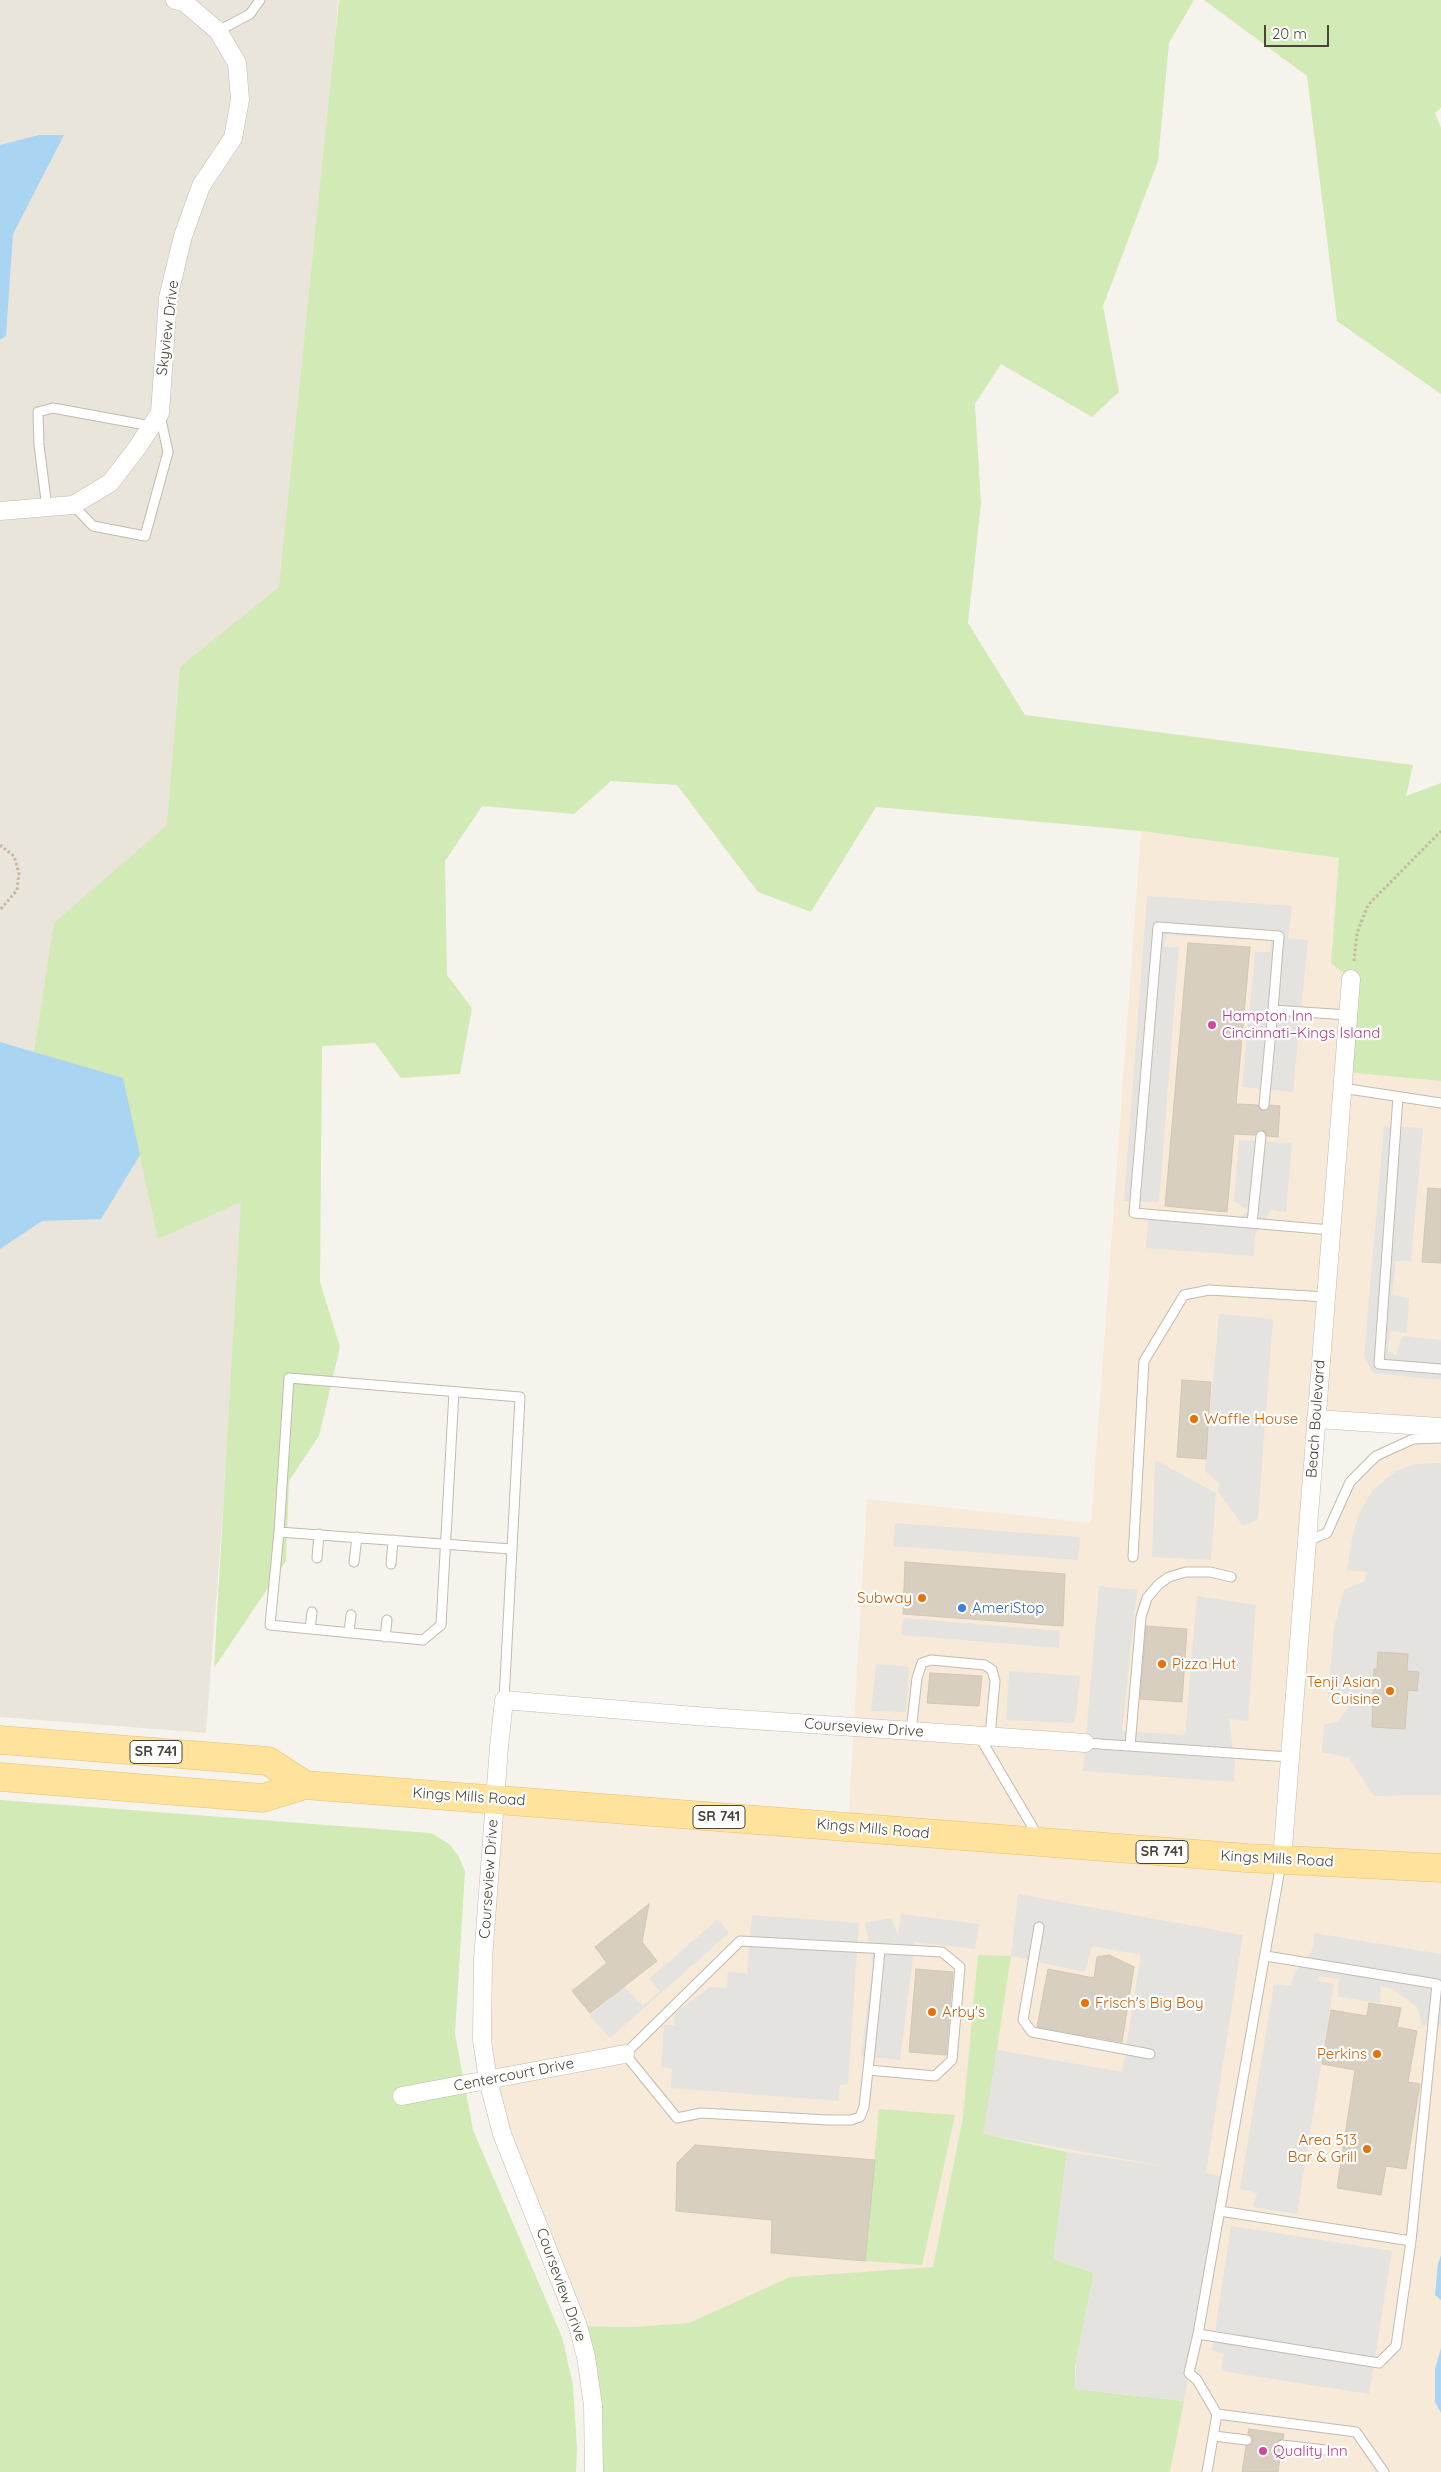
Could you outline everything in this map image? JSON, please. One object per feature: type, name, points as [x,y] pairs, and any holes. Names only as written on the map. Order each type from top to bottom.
[{"type":"main road","name":"Kings Mills Road","points":[[0,1740],[268,1761],[305,1785]]},
{"type":"main road","name":"Kings Mills Road","points":[[0,1777],[263,1798],[305,1785],[1282,1860],[1441,1868]]},
{"type":"street","name":"Skyview Drive","points":[[156,419],[168,298],[183,236],[201,186],[233,138],[240,100],[237,63],[218,31],[185,3],[175,0]]},
{"type":"street","points":[[0,510],[73,505],[110,483],[156,419]]},
{"type":"street","name":"Beach Boulevard","points":[[1282,1860],[1351,979]]},
{"type":"street","points":[[1316,1419],[1441,1427]]},
{"type":"street","name":"Courseview Drive","points":[[594,2472],[593,2405],[586,2357],[578,2326],[502,2134],[488,2080],[482,2024],[483,1969],[504,1700],[1085,1743]]},
{"type":"street","name":"Centercourt Drive","points":[[402,2096],[625,2054]]},
{"type":"lane","points":[[218,31],[250,14],[260,0]]},
{"type":"lane","points":[[47,508],[39,445],[38,412],[53,408],[156,419],[168,452],[144,536],[92,526],[73,505]]},
{"type":"lane","points":[[1264,1105],[1278,936],[1158,927],[1134,1213],[1331,1230]]},
{"type":"lane","points":[[1273,1010],[1348,1015]]},
{"type":"lane","points":[[1342,1088],[1441,1103]]},
{"type":"lane","points":[[1398,1097],[1379,1364],[1441,1370]]},
{"type":"lane","points":[[1252,1223],[1261,1136]]},
{"type":"lane","points":[[1133,1557],[1144,1361],[1184,1295],[1209,1290],[1326,1297]]},
{"type":"lane","points":[[454,1392],[441,1625],[423,1640],[270,1625],[279,1532],[289,1378],[520,1397],[504,1700]]},
{"type":"lane","points":[[1307,1541],[1327,1533],[1350,1482],[1376,1456],[1413,1439],[1441,1438]]},
{"type":"lane","points":[[279,1532],[511,1549]]},
{"type":"lane","points":[[317,1558],[319,1534]]},
{"type":"lane","points":[[354,1562],[356,1537]]},
{"type":"lane","points":[[391,1564],[393,1540]]},
{"type":"lane","points":[[1130,1746],[1141,1617],[1147,1598],[1159,1584],[1168,1578],[1186,1572],[1210,1572],[1231,1577]]},
{"type":"lane","points":[[310,1629],[312,1612]]},
{"type":"lane","points":[[349,1632],[351,1615]]},
{"type":"lane","points":[[385,1637],[386,1620]]},
{"type":"lane","points":[[911,1731],[917,1678],[922,1663],[931,1660],[985,1665],[992,1670],[995,1680],[984,1736],[1042,1842]]},
{"type":"lane","points":[[1085,1743],[1289,1757]]},
{"type":"lane","points":[[1207,2472],[1217,2414],[1197,2380],[1189,2373],[1198,2334],[1282,1860]]},
{"type":"lane","points":[[1039,1927],[1023,2020],[1032,2032],[1150,2054]]},
{"type":"lane","points":[[868,2070],[935,2076],[952,2060],[960,1966],[942,1952],[740,1941],[625,2054],[677,2118],[701,2113],[851,2120],[860,2117],[866,2087],[880,1950]]},
{"type":"lane","points":[[1198,2334],[1379,2363],[1396,2346],[1411,2241],[1437,1984],[1266,1956]]},
{"type":"lane","points":[[1220,2211],[1411,2241]]},
{"type":"lane","points":[[1217,2414],[1356,2432],[1384,2472]]},
{"type":"lane","points":[[1214,2436],[1247,2440]]},
{"type":"lane","points":[[1282,2445],[1325,2450]]},
{"type":"path","points":[[1351,979],[1358,934],[1368,905],[1441,831]]},
{"type":"path","points":[[0,845],[14,856],[20,873],[17,890],[0,910]]},
{"type":"shaded area","points":[[0,0],[338,0],[206,1733],[0,1717]]},
{"type":"shaded area","points":[[1141,831],[1339,858],[1331,963],[1351,979],[1344,1072],[1441,1081],[1441,1427],[1316,1419],[1307,1540],[1327,1533],[1350,1482],[1376,1456],[1413,1439],[1441,1438],[1441,2472],[1170,2472],[1226,2177],[1067,2152],[983,2134],[1011,1956],[963,2117],[933,2267],[790,2277],[689,2323],[634,2327],[578,2326],[488,2080],[495,1799],[848,1827],[867,1499],[1091,1523]]},
{"type":"shaded area","points":[[1147,896],[1292,906],[1288,938],[1308,940],[1293,1092],[1242,1087],[1255,952],[1270,952],[1271,941],[1166,935],[1164,947],[1179,947],[1159,1202],[1124,1201]]},
{"type":"shaded area","points":[[1384,1126],[1423,1128],[1411,1261],[1396,1261],[1392,1295],[1409,1298],[1407,1333],[1390,1331],[1388,1351],[1396,1355],[1402,1336],[1441,1340],[1441,1380],[1373,1373],[1364,1356]]},
{"type":"shaded area","points":[[1239,1140],[1292,1143],[1286,1212],[1271,1210],[1255,1235],[1254,1256],[1146,1248],[1149,1210],[1241,1217],[1249,1211],[1234,1201]]},
{"type":"shaded area","points":[[1219,1314],[1273,1319],[1258,1519],[1243,1526],[1218,1491],[1219,1483],[1205,1471]]},
{"type":"shaded area","points":[[1155,1460],[1216,1493],[1211,1560],[1152,1557]]},
{"type":"shaded area","points":[[1441,1463],[1441,1795],[1374,1796],[1349,1758],[1322,1752],[1324,1724],[1338,1722],[1348,1708],[1347,1693],[1328,1698],[1334,1628],[1344,1590],[1365,1581],[1366,1572],[1347,1570],[1359,1513],[1372,1491],[1396,1471],[1415,1464]]},
{"type":"shaded area","points":[[895,1523],[1080,1537],[1078,1560],[893,1546]]},
{"type":"shaded area","points":[[1099,1586],[1137,1590],[1122,1731],[1185,1735],[1197,1596],[1256,1605],[1248,1721],[1229,1719],[1235,1765],[1234,1782],[1083,1771]]},
{"type":"shaded area","points":[[903,1618],[1060,1631],[1059,1648],[901,1635]]},
{"type":"shaded area","points":[[876,1664],[909,1667],[906,1712],[871,1711]]},
{"type":"shaded area","points":[[1009,1671],[1080,1676],[1075,1723],[1006,1720]]},
{"type":"shaded area","points":[[1018,1894],[1243,1935],[1206,2173],[1226,2177],[1184,2401],[1075,2389],[1076,2361],[1094,2273],[1053,2259],[1067,2152],[1169,2167],[983,2134],[997,2050],[1122,2072],[1141,1955],[1092,1946],[1085,1972],[1011,1956]]},
{"type":"shaded area","points":[[901,1914],[979,1924],[975,1949],[915,1942],[900,2060],[861,2056],[873,1964],[865,1923],[891,1918],[898,1934]]},
{"type":"shaded area","points":[[752,1915],[859,1923],[848,2084],[840,2085],[839,2101],[671,2088],[672,2069],[661,2067],[664,2025],[674,2025],[675,2013],[710,1987],[727,1988],[728,1972],[747,1973]]},
{"type":"shaded area","points":[[718,1919],[729,1933],[610,2038],[590,2016],[624,1986],[643,2006],[660,1991],[649,1979]]},
{"type":"shaded area","points":[[1314,1933],[1441,1954],[1441,2027],[1422,2025],[1417,2007],[1393,1989],[1381,1987],[1380,2003],[1338,1997],[1339,1979],[1319,1976],[1318,1981],[1334,1984],[1297,2214],[1253,2207],[1257,2193],[1240,2189],[1274,1984],[1291,1986],[1294,1973],[1313,1949]]},
{"type":"shaded area","points":[[1231,2226],[1392,2251],[1369,2394],[1221,2371],[1224,2353],[1212,2351]]},
{"type":"green space","points":[[339,0],[1194,0],[1169,43],[1158,161],[1103,306],[1119,392],[1092,417],[1001,364],[975,404],[981,503],[968,623],[1025,715],[1413,765],[1406,796],[1441,783],[1441,1081],[1344,1072],[1351,979],[1331,963],[1339,858],[1141,831],[876,807],[811,912],[758,892],[677,785],[611,781],[574,814],[482,806],[445,861],[447,975],[472,1008],[460,1074],[401,1078],[375,1043],[322,1046],[320,1282],[340,1347],[319,1436],[289,1481],[286,1561],[214,1668],[241,1202],[158,1239],[123,1079],[34,1052],[54,923],[167,825],[180,667],[279,587]]},
{"type":"green space","points":[[1204,0],[1441,0],[1441,108],[1435,113],[1441,128],[1441,394],[1337,321],[1307,76]]},
{"type":"green space","points":[[0,1800],[431,1833],[449,1844],[458,1855],[465,1871],[455,2034],[473,2130],[562,2337],[573,2385],[577,2449],[576,2472],[0,2472]]},
{"type":"green space","points":[[978,1955],[1011,1956],[984,2134],[1067,2152],[1054,2259],[1094,2273],[1075,2367],[1075,2389],[1184,2401],[1170,2472],[594,2472],[578,2326],[634,2327],[689,2323],[790,2277],[933,2267],[963,2117]]},
{"type":"green space","points":[[879,2109],[955,2115],[922,2265],[865,2261]]},
{"type":"water","points":[[39,135],[64,135],[13,234],[6,336],[0,340],[0,145]]},
{"type":"water","points":[[0,1042],[123,1078],[140,1155],[101,1219],[42,1221],[0,1249]]},
{"type":"water","points":[[1441,2255],[1441,2300],[1435,2295],[1438,2264]]},
{"type":"water","points":[[1441,2348],[1441,2413],[1435,2402],[1435,2369]]},
{"type":"building","name":"Hampton Inn Cincinnati–Kings Island","points":[[1188,943],[1250,947],[1236,1104],[1258,1105],[1260,1110],[1264,1111],[1270,1105],[1280,1106],[1278,1137],[1267,1136],[1265,1131],[1261,1130],[1255,1135],[1234,1134],[1227,1212],[1165,1206]]},
{"type":"building","points":[[1428,1188],[1441,1189],[1441,1263],[1422,1262]]},
{"type":"building","name":"Waffle House","points":[[1182,1380],[1211,1382],[1206,1459],[1177,1457]]},
{"type":"building","points":[[905,1562],[1065,1574],[1063,1626],[903,1614]]},
{"type":"building","name":"Pizza Hut","points":[[1146,1626],[1187,1629],[1182,1702],[1140,1699]]},
{"type":"building","name":"Tenji Asian Cuisine","points":[[1378,1652],[1408,1654],[1407,1671],[1419,1672],[1417,1691],[1408,1690],[1405,1729],[1372,1727],[1374,1669],[1377,1669]]},
{"type":"building","points":[[930,1673],[982,1676],[979,1706],[927,1703]]},
{"type":"building","points":[[649,1904],[642,1942],[657,1961],[590,2013],[572,1991],[607,1963],[595,1947]]},
{"type":"building","name":"Frisch's Big Boy","points":[[1109,1955],[1134,1967],[1122,2042],[1037,2027],[1048,1969],[1094,1978],[1097,1957]]},
{"type":"building","name":"Arby's","points":[[916,1969],[953,1972],[946,2055],[909,2052]]},
{"type":"building","points":[[1369,2003],[1401,2008],[1397,2027],[1417,2031],[1408,2082],[1420,2084],[1406,2169],[1386,2166],[1381,2195],[1337,2188],[1355,2070],[1322,2064],[1331,2010],[1367,2016]]},
{"type":"building","points":[[695,2145],[875,2160],[865,2261],[771,2253],[772,2220],[676,2211],[677,2163]]},
{"type":"building","name":"Quality Inn","points":[[1249,2429],[1284,2434],[1283,2439],[1279,2440],[1276,2444],[1277,2448],[1281,2451],[1278,2472],[1242,2472],[1246,2446],[1253,2441],[1248,2434]]},
{"type":"place","name":"Hampton Inn Cincinnati–Kings Island","points":[[1212,1025]]},
{"type":"place","name":"Waffle House","points":[[1194,1419]]},
{"type":"place","name":"Subway","points":[[922,1598]]},
{"type":"place","name":"AmeriStop","points":[[962,1608]]},
{"type":"place","name":"Pizza Hut","points":[[1162,1664]]},
{"type":"place","name":"Tenji Asian Cuisine","points":[[1390,1691]]},
{"type":"place","name":"Frisch's Big Boy","points":[[1085,2003]]},
{"type":"place","name":"Arby's","points":[[932,2012]]},
{"type":"place","name":"Perkins","points":[[1377,2054]]},
{"type":"place","name":"Area 513 Bar & Grill","points":[[1367,2149]]},
{"type":"place","name":"Quality Inn","points":[[1263,2451]]}]
